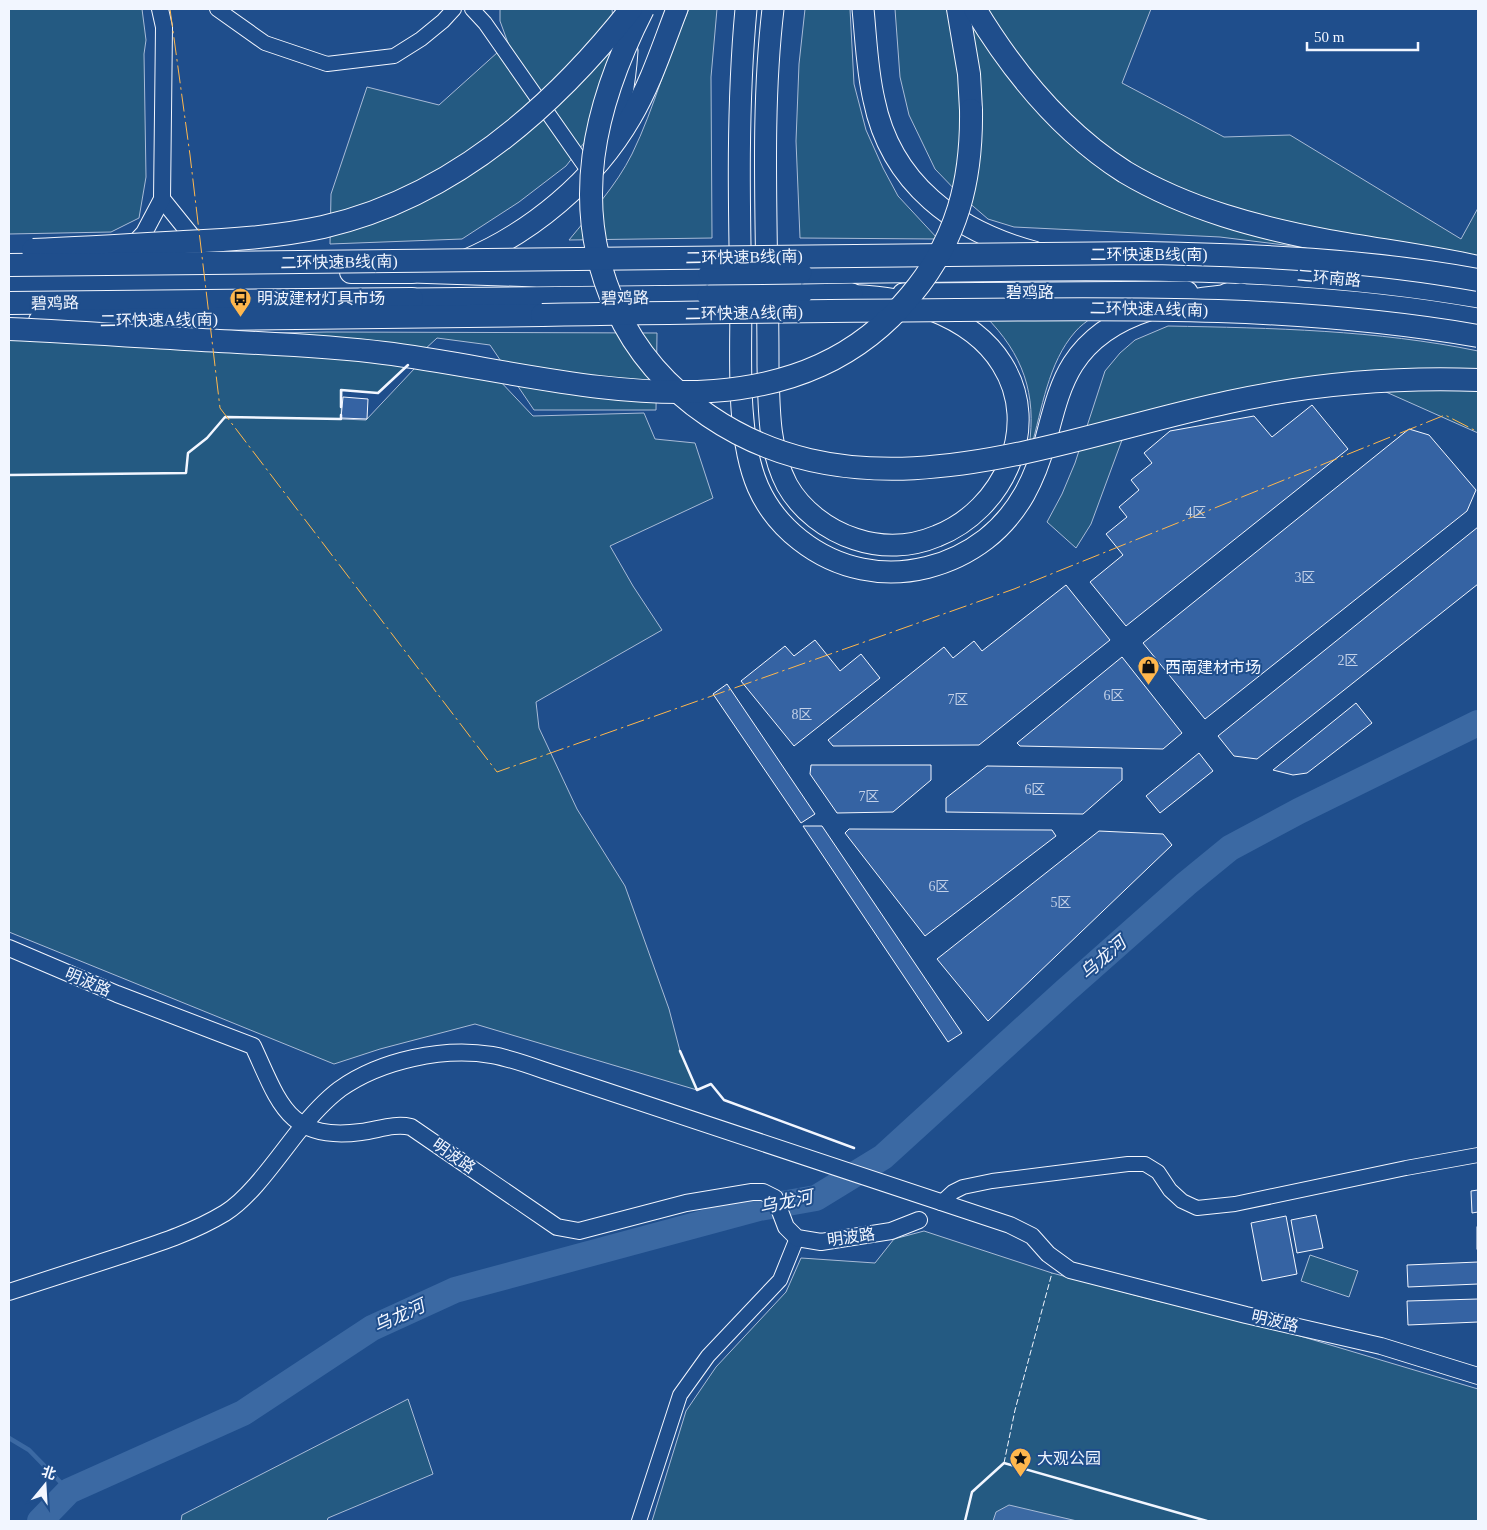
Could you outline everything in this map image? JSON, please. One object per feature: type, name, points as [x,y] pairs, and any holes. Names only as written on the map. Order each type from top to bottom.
[{"type":"highway","points":[[9,251],[261,237],[323,226],[381,209],[435,184],[470,163],[503,138],[574,74],[630,9]]},
{"type":"highway","points":[[644,9],[611,81],[594,142],[591,205],[596,249],[610,294],[627,330],[645,356],[679,393],[698,409],[743,436],[794,456],[852,467],[884,469],[940,466],[1030,452],[1178,414],[1283,392],[1339,384],[1385,381],[1478,380]]},
{"type":"highway","points":[[9,329],[344,349],[430,359],[587,385],[674,393],[729,390],[756,386],[789,377],[836,357],[880,327],[904,304],[920,284],[948,236],[964,193],[971,145],[970,83],[958,9]]},
{"type":"highway","points":[[975,9],[1017,71],[1059,119],[1108,160],[1145,182],[1205,208],[1268,227],[1328,240],[1411,253],[1478,267]]},
{"type":"highway","name":"二环快速B线(南)","points":[[9,265],[1144,253],[1243,255],[1309,259],[1413,270],[1478,280]]},
{"type":"highway","name":"碧鸡路","points":[[9,276],[232,272],[412,272]]},
{"type":"highway","name":"碧鸡路","points":[[9,303],[412,299]]},
{"type":"highway","name":"二环快速A线(南)","points":[[9,322],[1163,308],[1340,317],[1478,336]]},
{"type":"main road","points":[[593,168],[606,145],[620,106],[626,66],[630,9]]},
{"type":"main road","points":[[412,272],[455,264],[496,246],[544,214],[572,190],[616,140],[638,105],[655,68],[677,9]]},
{"type":"main road","points":[[746,9],[740,93],[739,152],[741,356],[746,442],[757,485],[771,511],[792,534],[821,553],[855,567],[890,572],[932,566],[971,550],[985,540],[1009,517],[1028,489],[1065,379],[1072,365],[1093,340],[1113,325],[1147,310],[1173,303],[1241,294]]},
{"type":"main road","points":[[773,9],[766,94],[766,229],[769,392],[773,438],[778,464],[787,486],[801,505],[821,522],[848,537],[862,542],[890,546],[918,542],[944,534],[968,519],[989,500],[1010,464],[1018,428],[1017,403],[1010,379],[1002,364],[980,338],[950,318],[931,310],[889,298],[839,295]]},
{"type":"main road","points":[[863,9],[868,68],[874,102],[883,132],[896,158],[911,180],[929,199],[949,215],[971,228],[1019,248],[1080,261],[1178,270]]},
{"type":"main road","name":"碧鸡路","points":[[412,272],[537,276],[1178,270]]},
{"type":"main road","name":"二环南路","points":[[1178,270],[1344,279],[1478,296]]},
{"type":"main road","name":"碧鸡路","points":[[412,299],[1122,292],[1241,294]]},
{"type":"main road","name":"二环南路","points":[[1241,294],[1379,305],[1478,319]]},
{"type":"street","points":[[106,274],[144,233],[162,199],[164,27],[160,9]]},
{"type":"street","points":[[217,9],[265,42],[327,64],[394,56],[421,39],[454,9]]},
{"type":"street","points":[[472,9],[485,23],[593,168]]},
{"type":"street","points":[[162,199],[190,234],[232,272]]},
{"type":"street","name":"明波路","points":[[9,948],[117,994],[253,1046],[280,1104],[291,1116],[313,1131],[341,1134],[401,1124],[411,1127],[557,1227],[580,1231],[686,1202],[752,1192],[763,1192],[775,1198],[792,1232],[821,1242],[891,1231],[919,1220]]},
{"type":"street","points":[[9,1292],[169,1240],[211,1222],[227,1212],[249,1192],[303,1125],[341,1089],[377,1070],[407,1060],[434,1055],[482,1054],[511,1060],[840,1168],[940,1203],[953,1192],[963,1187],[992,1181],[1145,1164],[1158,1172],[1170,1190],[1182,1201],[1197,1208],[1235,1204],[1478,1155]]},
{"type":"street","name":"明波路","points":[[940,1203],[1010,1225],[1032,1236],[1048,1254],[1070,1270],[1246,1315],[1381,1346],[1478,1376]]},
{"type":"street","points":[[640,1521],[680,1395],[708,1356],[780,1280],[792,1232]]},
{"type":"shaded area","points":[[9,9],[142,9],[146,40],[144,54],[146,177],[139,218],[111,232],[9,234]]},
{"type":"shaded area","points":[[500,9],[612,9],[616,54],[591,134],[566,166],[519,202],[462,239],[330,244],[331,194],[367,87],[439,105],[508,43],[500,21]]},
{"type":"shaded area","points":[[689,9],[717,9],[711,77],[712,238],[569,240],[611,188],[626,166],[648,118]]},
{"type":"shaded area","points":[[805,9],[850,9],[854,84],[866,130],[898,196],[938,239],[800,238],[796,141],[799,64]]},
{"type":"shaded area","points":[[895,9],[1151,9],[1122,83],[1224,137],[1290,135],[1461,239],[1478,208],[1478,269],[1220,237],[1014,227],[988,219],[960,195],[935,169],[909,115],[900,77]]},
{"type":"shaded area","points":[[985,316],[1093,317],[1075,332],[1058,358],[1047,387],[1031,448],[1029,447],[1031,410],[1029,392],[1024,376],[1018,360],[1009,345]]},
{"type":"shaded area","points":[[1168,326],[1285,329],[1363,334],[1478,351],[1478,433],[1377,388],[1220,413],[1122,440],[1091,524],[1076,548],[1047,522],[1062,494],[1075,463],[1105,371],[1120,353],[1135,340]]},
{"type":"shaded area","points":[[327,332],[657,333],[656,410],[534,410],[490,345],[437,338],[378,393],[342,390],[341,419],[366,420],[415,368],[498,379],[533,416],[644,413],[655,439],[695,443],[713,498],[610,546],[662,630],[536,702],[539,728],[577,809],[625,886],[669,1009],[680,1051],[697,1090],[475,1024],[380,1049],[334,1064],[9,932],[9,338]]},
{"type":"shaded area","points":[[924,1231],[1052,1273],[1157,1301],[1243,1319],[1478,1389],[1478,1521],[652,1521],[686,1411],[716,1367],[786,1292],[801,1258],[875,1263],[894,1239]]},
{"type":"shaded area","points":[[1310,1255],[1358,1271],[1349,1297],[1301,1281]]},
{"type":"shaded area","points":[[408,1399],[433,1474],[328,1518],[327,1521],[181,1521],[182,1515]]},
{"type":"shaded area","points":[[1009,1505],[1077,1521],[993,1521],[996,1512]]},
{"type":"building","points":[[343,397],[368,399],[367,419],[341,418]]},
{"type":"building","points":[[1312,405],[1348,449],[1126,626],[1090,582],[1123,555],[1106,534],[1127,517],[1119,507],[1139,490],[1131,480],[1152,463],[1144,453],[1170,431],[1254,416],[1272,437]]},
{"type":"building","points":[[1409,429],[1429,435],[1476,490],[1467,511],[1205,719],[1143,643]]},
{"type":"building","points":[[1478,527],[1478,584],[1257,759],[1234,756],[1218,736]]},
{"type":"building","points":[[1066,585],[1110,640],[979,745],[833,746],[828,740],[944,647],[953,658],[974,641],[982,651]]},
{"type":"building","points":[[815,640],[840,671],[861,654],[880,678],[794,746],[741,681],[785,646],[794,656]]},
{"type":"building","points":[[1122,657],[1182,733],[1163,749],[1020,746],[1017,743]]},
{"type":"building","points":[[727,684],[815,814],[801,823],[713,694]]},
{"type":"building","points":[[1356,703],[1372,723],[1307,773],[1293,775],[1273,770]]},
{"type":"building","points":[[1199,753],[1213,771],[1160,813],[1146,796]]},
{"type":"building","points":[[811,765],[931,765],[931,780],[893,812],[837,813],[810,774]]},
{"type":"building","points":[[987,766],[1122,768],[1122,780],[1083,814],[946,812],[946,798]]},
{"type":"building","points":[[803,826],[822,826],[962,1033],[948,1042]]},
{"type":"building","points":[[849,829],[1052,830],[1056,836],[925,936],[845,833]]},
{"type":"building","points":[[1099,831],[1163,834],[1172,845],[988,1021],[937,959]]},
{"type":"building","points":[[1478,1190],[1478,1212],[1472,1213],[1471,1191]]},
{"type":"building","points":[[1316,1215],[1323,1248],[1297,1253],[1291,1220]]},
{"type":"building","points":[[1286,1216],[1297,1274],[1262,1281],[1251,1223]]},
{"type":"building","points":[[1478,1227],[1478,1249],[1477,1249]]},
{"type":"building","points":[[1478,1262],[1478,1284],[1408,1287],[1407,1265]]},
{"type":"building","points":[[1478,1299],[1478,1322],[1408,1325],[1407,1301]]},
{"type":"waterway","name":"乌龙河","points":[[40,1521],[69,1491],[243,1413],[372,1328],[455,1290],[759,1208],[816,1198],[883,1157],[1064,992],[1186,884],[1230,848],[1299,811],[1478,723]]},
{"type":"waterway","points":[[9,1438],[29,1450],[69,1491]]},
{"type":"fence","points":[[1004,1463],[1015,1410],[1052,1273]]},
{"type":"wall","points":[[341,407],[341,390],[378,393],[408,365]]},
{"type":"wall","points":[[9,475],[186,473],[188,453],[207,438],[225,417],[341,419],[341,415]]},
{"type":"wall","points":[[680,1051],[697,1090],[711,1084],[724,1100],[854,1148]]},
{"type":"wall","points":[[965,1521],[972,1492],[1004,1463],[1207,1521]]},
{"type":"power","points":[[170,9],[190,155],[220,408],[497,772],[1014,589],[1445,415],[1478,432]]},
{"type":"place","name":"明波建材灯具市场","points":[[241,317]]},
{"type":"place","name":"西南建材市场","points":[[1149,686]]},
{"type":"place","name":"大观公园","points":[[1021,1477]]}]
